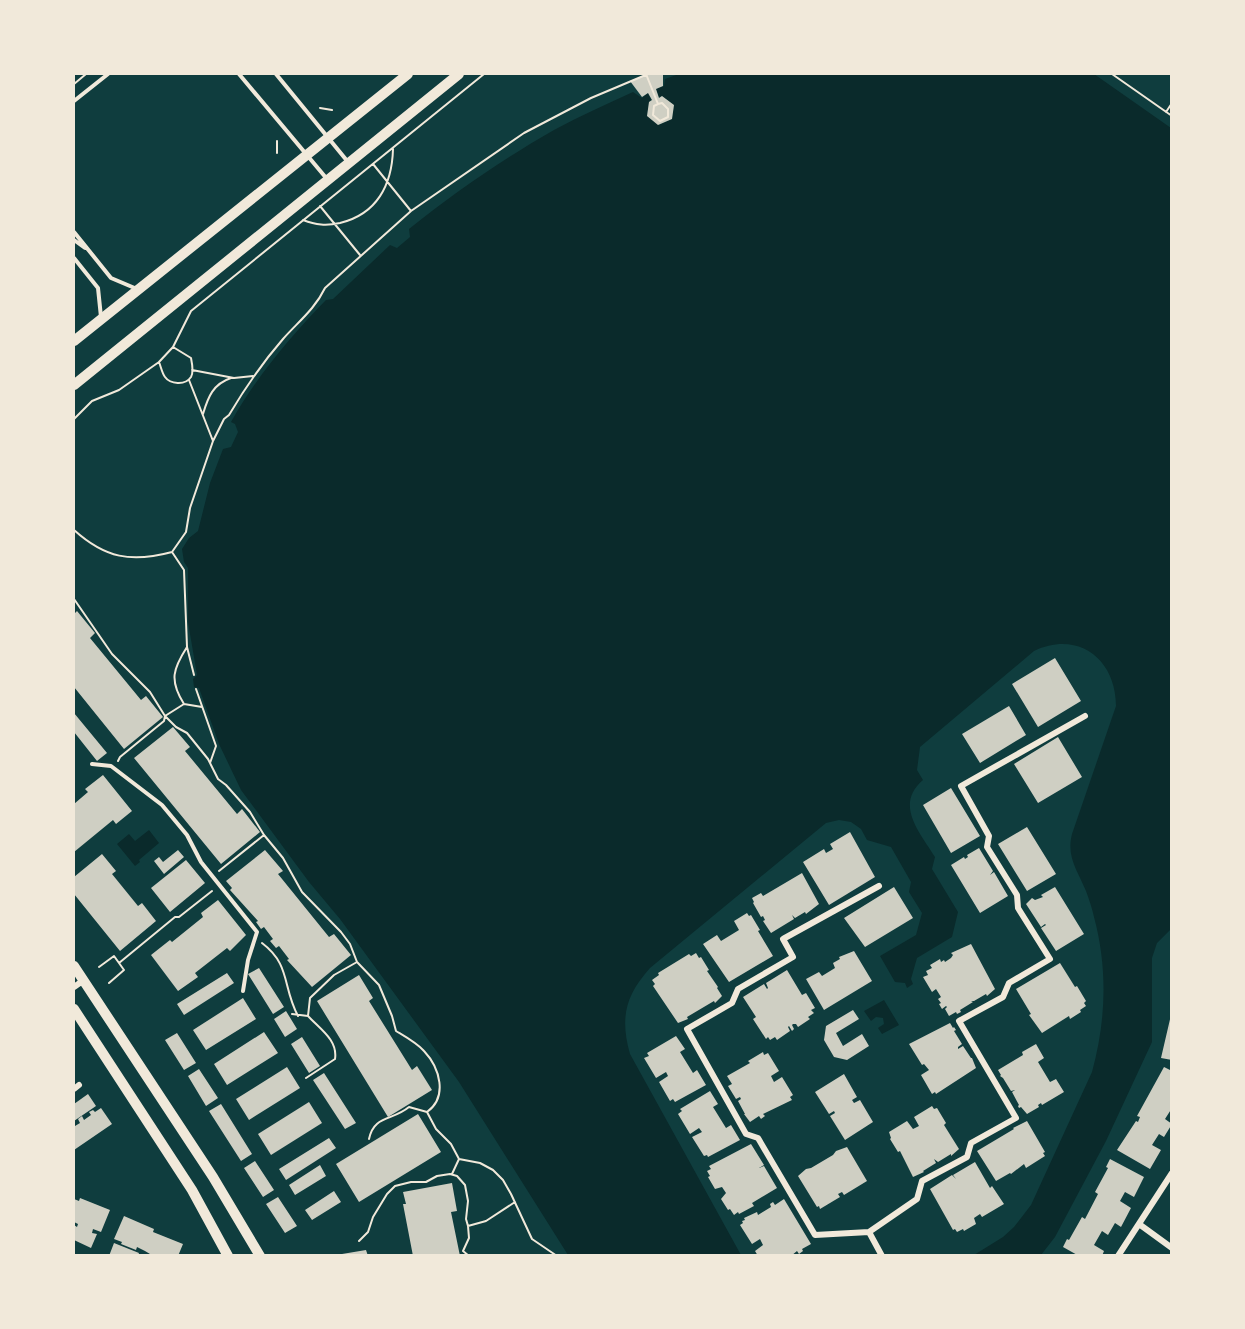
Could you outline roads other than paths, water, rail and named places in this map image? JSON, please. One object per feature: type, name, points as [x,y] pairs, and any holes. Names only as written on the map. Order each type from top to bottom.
[{"type":"main road","points":[[74,341],[408,74]]},
{"type":"main road","points":[[74,385],[459,74]]},
{"type":"main road","points":[[74,966],[213,1178],[260,1256]]},
{"type":"main road","points":[[74,1009],[192,1190],[228,1256]]},
{"type":"street","points":[[879,886],[783,939],[793,957],[738,989],[732,1003],[687,1029],[746,1134],[758,1138],[815,1235],[869,1232],[917,1199],[922,1181],[967,1157],[971,1143],[1016,1118],[959,1021],[1003,997],[1009,983],[1050,959],[1018,908],[1017,895],[987,847],[990,836],[961,786],[1085,716]]},
{"type":"street","points":[[74,987],[84,980]]},
{"type":"street","points":[[1118,1256],[1172,1173]]},
{"type":"street","points":[[1139,1224],[1172,1248]]},
{"type":"street","points":[[869,1232],[882,1256]]},
{"type":"lane","points":[[74,101],[108,74]]},
{"type":"lane","points":[[239,74],[328,179]]},
{"type":"lane","points":[[276,74],[348,163]]},
{"type":"lane","points":[[74,232],[111,278],[138,290]]},
{"type":"lane","points":[[74,240],[88,250]]},
{"type":"lane","points":[[74,258],[98,288],[101,319]]},
{"type":"lane","points":[[92,764],[111,766],[162,805],[187,835],[201,861],[257,932],[248,960],[243,991]]},
{"type":"water","points":[[679,74],[1094,74],[1171,128],[1171,929],[1157,943],[1152,958],[1152,1042],[1106,1141],[1055,1237],[1041,1255],[974,1255],[1003,1237],[1031,1205],[1092,1072],[1097,1053],[1104,995],[1102,956],[1092,910],[1071,850],[1072,834],[1116,706],[1109,675],[1102,662],[1092,653],[1065,644],[1050,645],[1034,651],[920,747],[917,770],[923,780],[915,789],[911,799],[912,818],[935,857],[932,869],[958,912],[952,937],[917,958],[911,979],[913,984],[907,988],[905,983],[895,982],[880,956],[916,935],[922,913],[909,892],[911,882],[891,847],[867,840],[861,829],[851,822],[839,820],[826,823],[650,968],[635,988],[625,1018],[630,1054],[741,1255],[568,1255],[459,1082],[340,919],[309,882],[241,790],[219,744],[199,688],[194,687],[193,679],[197,675],[188,622],[188,568],[184,562],[182,549],[189,538],[198,531],[210,483],[223,449],[231,447],[238,432],[235,424],[231,422],[275,358],[326,300],[333,299],[390,245],[397,248],[410,237],[409,229],[443,202],[535,141],[633,92],[642,98],[648,93],[651,100],[647,116],[659,125],[672,119],[674,105],[662,96],[659,97],[656,89],[664,86],[665,79]]},
{"type":"water","points":[[149,830],[159,843],[135,866],[117,844],[129,834],[135,841]]},
{"type":"water","points":[[884,1000],[899,1025],[882,1034],[878,1028],[884,1024],[883,1018],[876,1017],[871,1021],[864,1011]]}]
